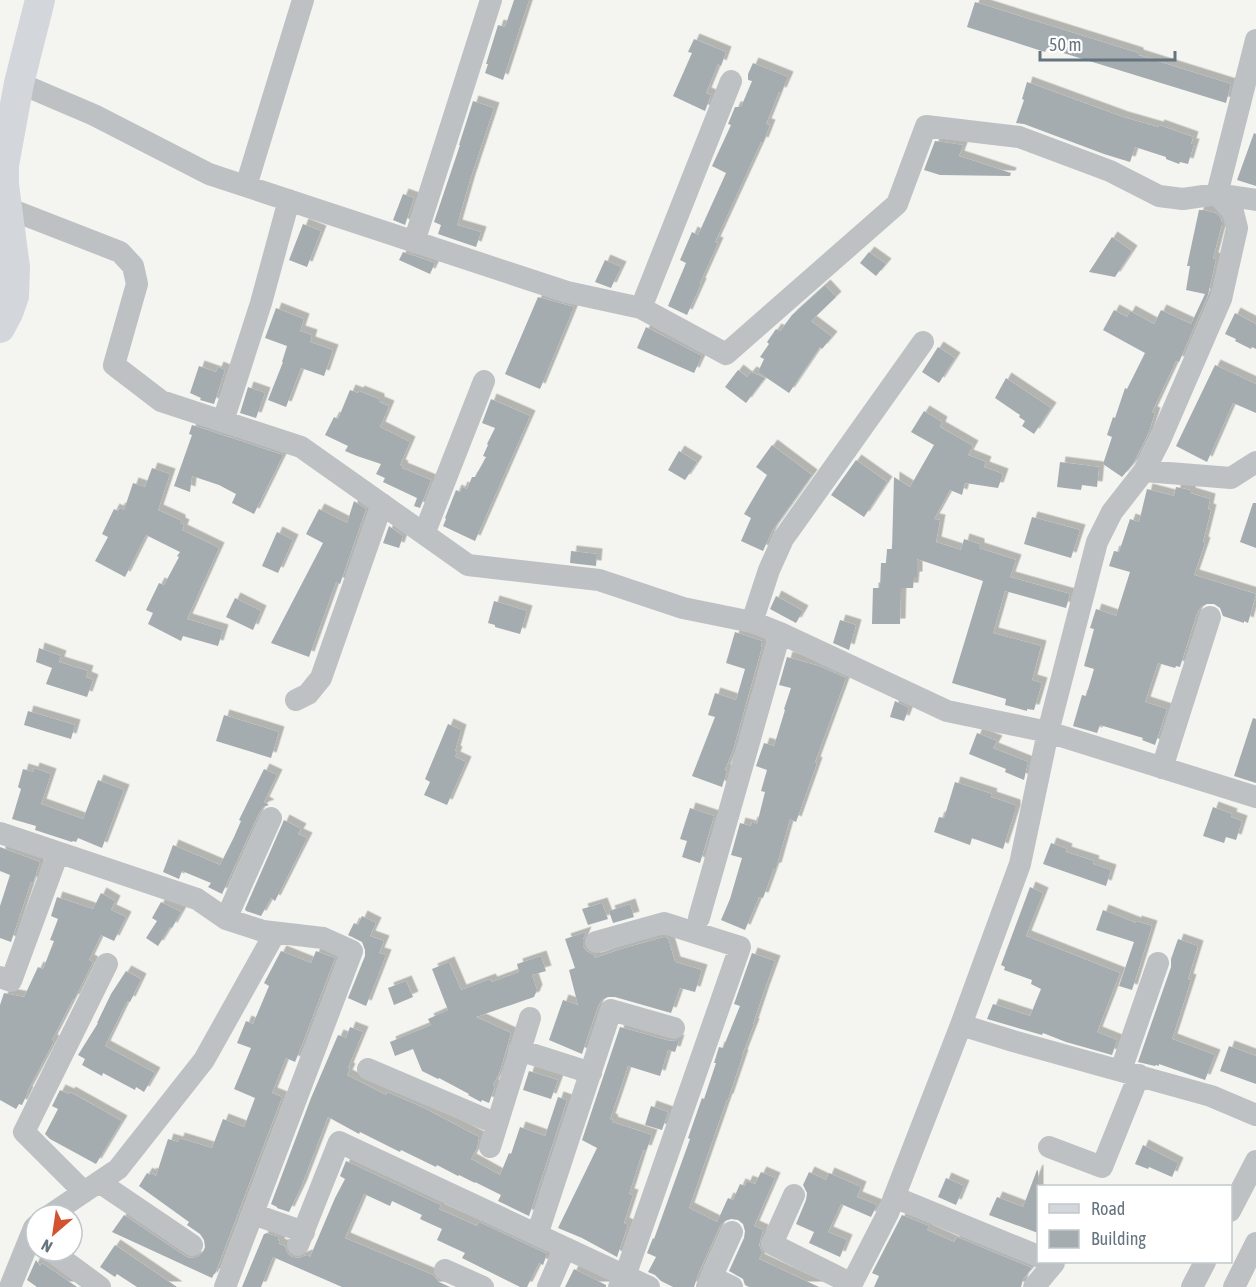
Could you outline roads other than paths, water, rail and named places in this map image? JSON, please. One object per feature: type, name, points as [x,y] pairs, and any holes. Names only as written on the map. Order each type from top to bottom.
[{"type":"main road","points":[[0,328],[14,296],[15,267],[4,185],[12,94],[40,0]]},
{"type":"street","points":[[246,186],[303,0]]},
{"type":"street","points":[[414,242],[491,0]]},
{"type":"street","points":[[1216,194],[1256,40]]},
{"type":"street","points":[[641,308],[731,81]]},
{"type":"street","points":[[12,94],[94,115],[209,174],[567,292],[641,308],[726,354],[897,204],[926,126],[1019,138],[1110,171],[1159,196],[1183,199],[1216,194],[1256,200]]},
{"type":"street","points":[[794,1195],[772,1245],[851,1285],[888,1213],[1020,864],[1048,732],[1097,542],[1112,512],[1144,471],[1160,440],[1221,299],[1237,228],[1233,212],[1216,194]]},
{"type":"street","points":[[223,422],[261,303],[289,200]]},
{"type":"street","points":[[7,208],[120,252],[133,266],[137,284],[114,365],[161,401],[301,447],[468,565],[599,580],[683,608],[752,622],[947,711],[1048,732],[1256,797]]},
{"type":"street","points":[[752,622],[769,570],[783,539],[923,342]]},
{"type":"street","points":[[424,534],[484,381]]},
{"type":"street","points":[[1144,471],[1231,478],[1256,462]]},
{"type":"street","points":[[297,700],[308,694],[321,678],[382,504]]},
{"type":"street","points":[[1162,768],[1210,616]]},
{"type":"street","points":[[699,918],[780,633]]},
{"type":"street","points":[[226,919],[271,818]]},
{"type":"street","points":[[0,833],[197,899],[226,919],[263,931],[323,938],[352,951],[225,1287]]},
{"type":"street","points":[[0,977],[11,981],[58,852]]},
{"type":"street","points":[[596,942],[664,923],[740,947],[622,1281]]},
{"type":"street","points":[[68,1203],[118,1169],[204,1060],[275,933]]},
{"type":"street","points":[[1049,1147],[1102,1167],[1130,1073],[1158,963]]},
{"type":"street","points":[[107,964],[24,1132],[91,1187],[192,1245]]},
{"type":"street","points":[[537,1235],[611,1010],[674,1028]]},
{"type":"street","points":[[490,1147],[530,1018]]},
{"type":"street","points":[[961,1024],[1013,1041],[1211,1096],[1256,1115]]},
{"type":"street","points":[[519,1050],[591,1073]]},
{"type":"street","points":[[368,1069],[497,1124]]},
{"type":"street","points":[[253,1214],[301,1238],[339,1142],[565,1248],[622,1281],[649,1287]]},
{"type":"street","points":[[1232,1207],[1256,1161]]},
{"type":"street","points":[[894,1197],[1037,1256]]},
{"type":"street","points":[[732,1232],[709,1282],[732,1287]]},
{"type":"street","points":[[1234,1287],[1256,1243]]},
{"type":"street","points":[[548,1287],[565,1248]]},
{"type":"street","points":[[10,1287],[24,1256]]},
{"type":"street","points":[[67,1263],[100,1287]]},
{"type":"street","points":[[1034,1287],[1051,1263]]},
{"type":"street","points":[[1192,1287],[1204,1263]]},
{"type":"street","points":[[445,1270],[483,1287]]}]
